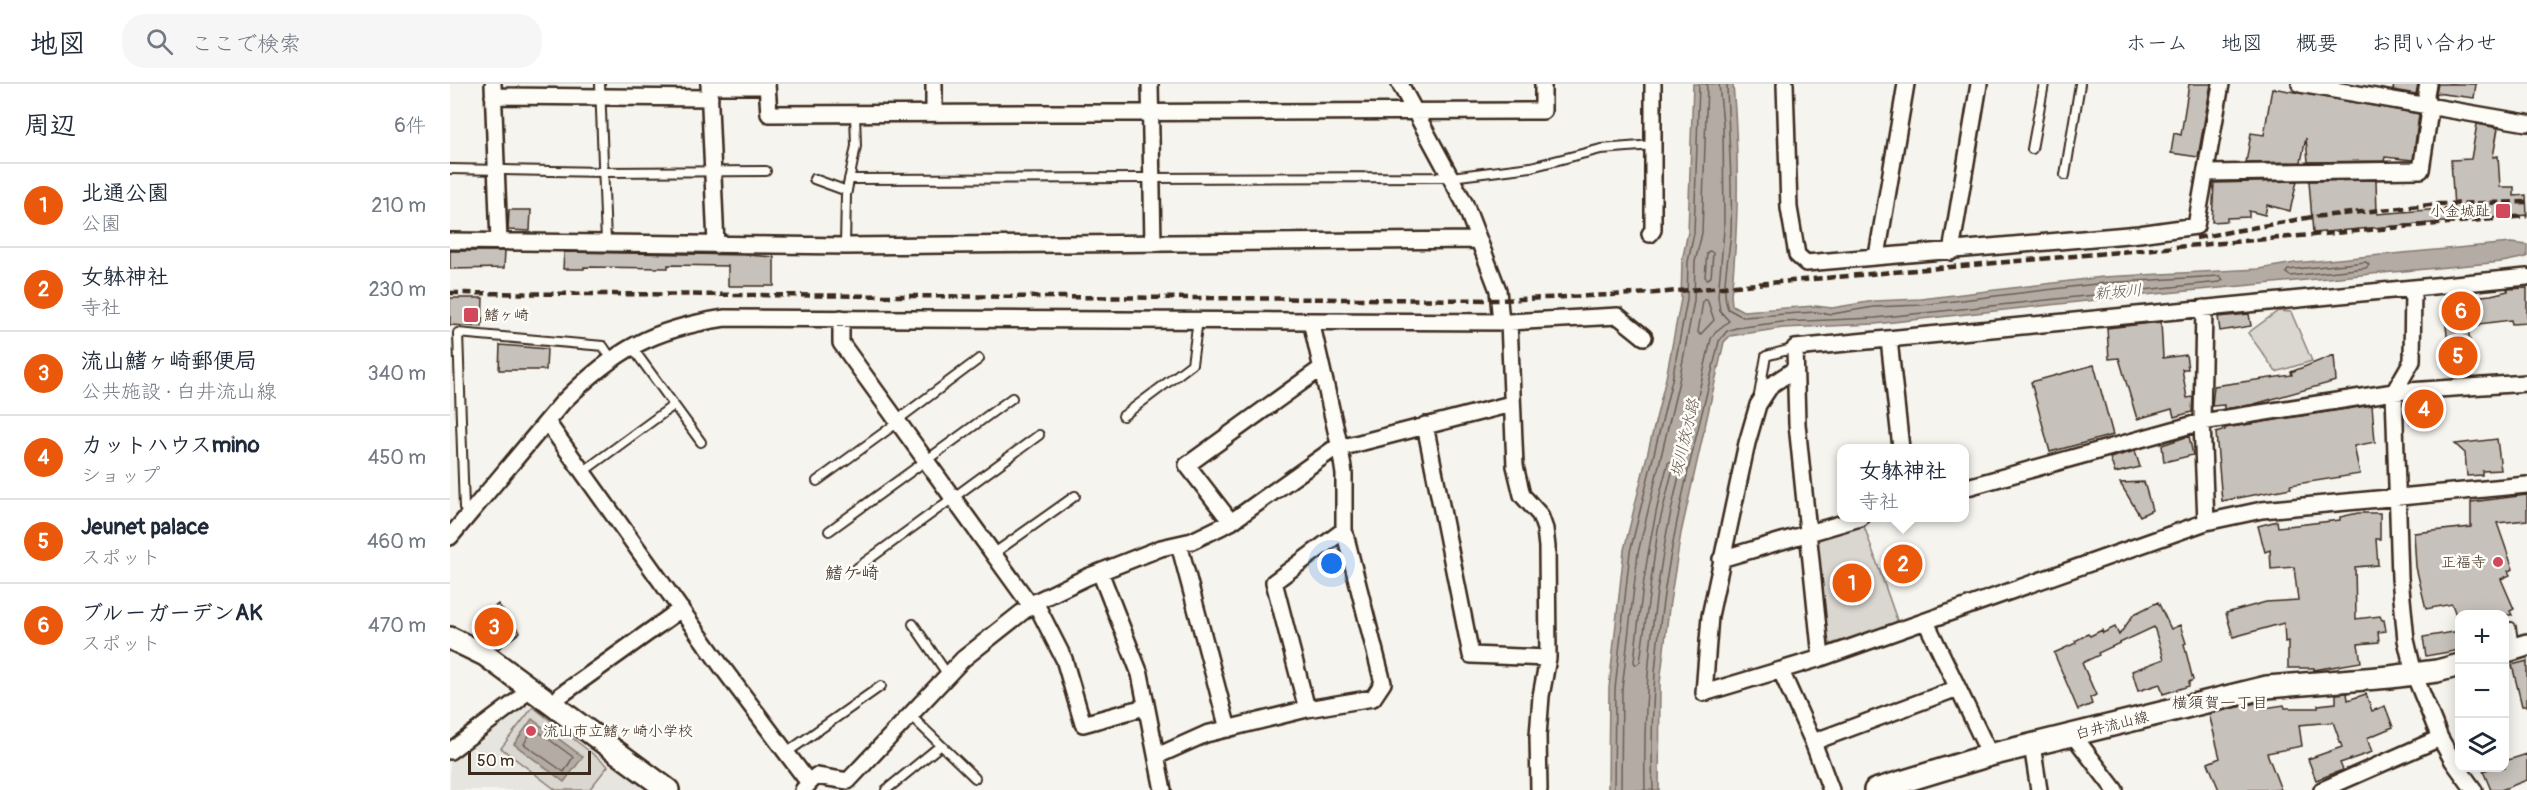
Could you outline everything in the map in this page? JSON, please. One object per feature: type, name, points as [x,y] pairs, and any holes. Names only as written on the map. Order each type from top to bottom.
[{"type":"main road","points":[[450,638],[485,655],[668,790]]},
{"type":"main road","name":"白井流山線","points":[[1875,790],[1990,755],[2266,687],[2414,674],[2455,666]]},
{"type":"street","points":[[934,84],[934,114]]},
{"type":"street","points":[[1150,84],[1154,244]]},
{"type":"street","points":[[1400,84],[1466,204],[1498,290],[1505,322],[1515,466],[1522,495],[1540,515],[1545,528],[1547,547],[1548,658],[1540,696],[1539,790]]},
{"type":"street","points":[[499,242],[493,90],[601,91],[709,89],[767,85],[769,114],[1412,109],[1543,111],[1543,84]]},
{"type":"street","points":[[1650,234],[1653,230],[1653,84]]},
{"type":"street","points":[[1785,84],[1789,208],[1797,255],[1806,263],[1951,252],[2139,234],[2196,226],[2221,84]]},
{"type":"street","points":[[1876,256],[1906,84]]},
{"type":"street","points":[[1951,252],[1979,84]]},
{"type":"street","points":[[2300,84],[2527,123]]},
{"type":"street","points":[[2206,173],[2421,170],[2429,117],[2426,94],[2428,84]]},
{"type":"street","points":[[709,89],[716,245]]},
{"type":"street","points":[[450,241],[846,246],[1479,240]]},
{"type":"street","points":[[1821,658],[1797,424],[1796,348],[2527,277]]},
{"type":"street","points":[[2413,288],[2412,361],[2394,392],[2401,610],[2414,674],[2440,738],[2453,761],[2475,790]]},
{"type":"street","points":[[2204,308],[2202,422],[2206,522]]},
{"type":"street","points":[[450,537],[563,402],[611,358],[631,346],[670,329],[725,318],[1505,322],[1618,316],[1644,337]]},
{"type":"street","points":[[841,318],[841,343],[952,499],[1033,604],[1064,659],[1083,724],[1145,707]]},
{"type":"street","points":[[1156,756],[1206,734],[1306,709],[1373,698],[1383,684],[1344,530],[1344,474],[1340,448],[1320,369],[1311,321]]},
{"type":"street","points":[[1889,340],[1901,444]]},
{"type":"street","points":[[1231,522],[1187,465],[1320,369]]},
{"type":"street","points":[[1795,369],[1771,385],[1758,405],[1736,487],[1710,616],[1704,693],[1821,658],[2206,522],[2262,510],[2527,485]]},
{"type":"street","points":[[1969,487],[2202,422],[2394,392],[2527,383]]},
{"type":"street","points":[[547,422],[786,753],[806,786],[816,776],[824,775],[848,781],[963,659],[1033,604],[1100,572],[1161,548],[1192,541],[1231,522],[1332,450],[1512,404]]},
{"type":"street","points":[[1425,425],[1471,655],[1548,658]]},
{"type":"street","points":[[1721,559],[1845,522]]},
{"type":"street","points":[[1306,709],[1274,582],[1344,530]]},
{"type":"street","points":[[1179,544],[1228,729]]},
{"type":"street","points":[[1100,572],[1140,674],[1163,790]]},
{"type":"street","points":[[554,706],[561,695],[681,609]]},
{"type":"street","points":[[1926,622],[1990,755]]},
{"type":"street","points":[[1781,671],[1813,742],[1831,790]]},
{"type":"street","points":[[450,751],[518,700],[528,688]]},
{"type":"street","points":[[1813,742],[1958,688]]},
{"type":"street","points":[[2073,735],[2115,790]]},
{"type":"street","points":[[2322,790],[2440,738]]},
{"type":"street","points":[[2032,745],[2039,790]]},
{"type":"lane","points":[[2032,149],[2044,84]]},
{"type":"lane","points":[[2065,175],[2080,84]]},
{"type":"lane","points":[[601,91],[606,242]]},
{"type":"lane","points":[[846,246],[847,191],[856,147],[855,114]]},
{"type":"lane","points":[[849,179],[1152,176],[1451,177],[1531,167],[1601,149],[1654,145]]},
{"type":"lane","points":[[450,169],[603,172],[766,171]]},
{"type":"lane","points":[[814,179],[847,191]]},
{"type":"lane","points":[[1123,416],[1192,364],[1198,320]]},
{"type":"lane","points":[[469,512],[464,508],[458,333],[603,346],[611,358]]},
{"type":"lane","points":[[631,346],[700,442]]},
{"type":"lane","points":[[1758,405],[1766,356],[1796,348]]},
{"type":"lane","points":[[817,482],[980,359]]},
{"type":"lane","points":[[828,531],[1012,398]]},
{"type":"lane","points":[[584,471],[674,405]]},
{"type":"lane","points":[[856,568],[1040,435]]},
{"type":"lane","points":[[993,554],[1075,496]]},
{"type":"lane","points":[[913,624],[948,675]]},
{"type":"lane","points":[[2511,627],[2515,649]]},
{"type":"lane","points":[[786,753],[881,686]]},
{"type":"lane","points":[[911,716],[975,778]]},
{"type":"lane","points":[[886,790],[940,746]]},
{"type":"shaded area","points":[[2278,311],[2291,312],[2312,361],[2276,372],[2248,333]]},
{"type":"shaded area","points":[[1864,526],[1898,623],[1831,644],[1826,638],[1816,543],[1820,538]]},
{"type":"shaded area","name":"流山市立鰭ヶ崎小学校","points":[[525,703],[537,704],[653,790],[450,790],[450,759]]},
{"type":"shaded area","points":[[533,707],[608,766],[589,790],[556,790],[501,748]]},
{"type":"water","points":[[1693,84],[1733,84],[1737,190],[1736,242],[1731,295],[1732,305],[1743,311],[1815,306],[1832,308],[1874,301],[1921,299],[2103,277],[2259,269],[2295,263],[2511,243],[2527,245],[2527,257],[2502,262],[2123,297],[1875,324],[1783,328],[1730,336],[1724,342],[1681,533],[1669,608],[1660,683],[1659,790],[1608,790],[1609,688],[1624,550],[1666,378],[1681,299],[1682,261],[1688,232]]},
{"type":"water","points":[[532,719],[583,757],[564,782],[514,744]]},
{"type":"building","points":[[2189,84],[2211,84],[2198,157],[2171,153],[2174,133],[2181,135]]},
{"type":"building","points":[[2394,84],[2418,84],[2416,94],[2393,90]]},
{"type":"building","points":[[2438,84],[2476,84],[2474,98],[2436,93]]},
{"type":"building","points":[[2272,88],[2419,114],[2413,160],[2385,157],[2384,161],[2308,162],[2306,138],[2301,162],[2246,163],[2251,133],[2264,135]]},
{"type":"building","points":[[2477,124],[2498,128],[2493,157],[2498,156],[2500,187],[2514,187],[2514,196],[2526,195],[2527,215],[2313,233],[2309,181],[2376,180],[2377,214],[2454,208],[2451,160],[2471,159]]},
{"type":"building","points":[[2297,181],[2290,211],[2267,205],[2265,215],[2249,211],[2249,217],[2227,218],[2227,221],[2212,222],[2214,183]]},
{"type":"building","points":[[509,210],[531,210],[530,231],[508,230]]},
{"type":"building","points":[[450,251],[505,251],[504,268],[450,269]]},
{"type":"building","points":[[564,252],[774,257],[774,286],[728,286],[728,266],[668,265],[668,268],[563,269]]},
{"type":"building","points":[[2527,288],[2527,323],[2512,324],[2511,320],[2478,324],[2479,326],[2468,328],[2469,377],[2462,378],[2453,370],[2453,363],[2446,363],[2447,335],[2443,300],[2491,295],[2508,291],[2507,289]]},
{"type":"building","points":[[450,298],[483,298],[482,327],[450,325]]},
{"type":"building","points":[[2249,314],[2251,326],[2220,331],[2218,317]]},
{"type":"building","points":[[2161,322],[2163,358],[2186,355],[2188,369],[2182,369],[2187,398],[2193,397],[2192,412],[2174,417],[2172,409],[2137,419],[2119,358],[2109,359],[2107,328]]},
{"type":"building","points":[[500,345],[547,349],[546,370],[499,370]]},
{"type":"building","points":[[2334,355],[2336,381],[2251,405],[2224,409],[2224,405],[2212,406],[2214,386],[2292,375],[2291,372]]},
{"type":"building","points":[[2094,365],[2113,435],[2050,452],[2031,382]]},
{"type":"building","points":[[2420,400],[2434,400],[2433,416],[2428,419],[2429,425],[2410,423],[2410,409],[2415,407],[2414,404],[2419,404]]},
{"type":"building","points":[[2372,405],[2375,442],[2354,446],[2360,474],[2290,485],[2291,488],[2222,501],[2216,433],[2225,428]]},
{"type":"building","points":[[2189,436],[2193,455],[2164,462],[2162,445]]},
{"type":"building","points":[[2497,439],[2501,470],[2482,471],[2482,475],[2467,476],[2465,453],[2455,444]]},
{"type":"building","points":[[2135,451],[2140,467],[2115,473],[2110,458]]},
{"type":"building","points":[[2144,482],[2152,510],[2140,516],[2120,483]]},
{"type":"building","points":[[2527,495],[2527,520],[2497,523],[2513,569],[2508,571],[2510,575],[2501,579],[2514,609],[2510,611],[2512,615],[2509,615],[2509,610],[2455,610],[2455,612],[2452,604],[2426,609],[2416,567],[2414,533],[2471,527],[2471,502]]},
{"type":"building","points":[[2358,513],[2380,513],[2380,539],[2376,539],[2378,565],[2355,567],[2356,619],[2380,616],[2384,620],[2386,631],[2378,632],[2379,642],[2358,644],[2361,662],[2314,670],[2314,668],[2288,668],[2288,641],[2285,642],[2284,623],[2233,637],[2226,613],[2266,602],[2298,600],[2294,567],[2271,569],[2270,550],[2265,552],[2258,526],[2277,521],[2278,527],[2340,520],[2340,517]]},
{"type":"building","points":[[1901,547],[1905,559],[1908,557],[1914,572],[1894,580],[1889,565],[1893,563],[1888,552]]},
{"type":"building","points":[[2158,602],[2171,629],[2180,625],[2193,680],[2189,682],[2189,686],[2163,694],[2160,684],[2138,691],[2132,671],[2164,659],[2154,627],[2082,663],[2096,695],[2090,698],[2092,704],[2078,710],[2054,653],[2076,643],[2075,641],[2088,634],[2090,636],[2102,630],[2103,633],[2115,627],[2119,635],[2134,614]]},
{"type":"building","points":[[498,604],[520,632],[498,649],[492,641],[489,643],[482,639],[471,625]]},
{"type":"building","points":[[2455,632],[2455,651],[2426,656],[2423,637]]},
{"type":"building","points":[[2527,661],[2527,706],[2522,706],[2512,665]]},
{"type":"building","points":[[2347,693],[2348,700],[2366,694],[2372,711],[2385,706],[2393,727],[2367,738],[2372,752],[2340,763],[2343,770],[2316,780],[2308,759],[2342,747],[2333,722],[2299,725],[2302,746],[2267,753],[2281,790],[2219,790],[2208,763],[2220,758],[2209,714],[2256,703],[2258,709],[2284,705],[2285,708],[2318,708],[2318,705],[2336,703],[2336,694]]},
{"type":"building","points":[[2527,754],[2527,780],[2501,790],[2491,790],[2483,772],[2509,772],[2509,760]]},
{"type":"railway","points":[[2196,238],[2312,217],[2440,204],[2527,202]]},
{"type":"railway","points":[[450,293],[1500,300],[1655,293],[2527,216]]},
{"type":"place","name":"小金城趾","points":[[2503,211]]},
{"type":"place","name":"ブルーガーデンAK","points":[[2461,311]]},
{"type":"place","name":"鰭ヶ崎","points":[[471,315]]},
{"type":"place","name":"Jeunet palace","points":[[2458,356]]},
{"type":"place","name":"カットハウスmino","points":[[2424,409]]},
{"type":"place","name":"正福寺","points":[[2498,562]]},
{"type":"place","name":"女躰神社","points":[[1903,564]]},
{"type":"place","name":"北通公園","points":[[1852,583]]},
{"type":"place","name":"流山鰭ヶ崎郵便局","points":[[494,627]]},
{"type":"place","name":"流山市立鰭ヶ崎小学校","points":[[531,731]]},
{"type":"district","name":"鰭ケ崎","points":[[852,573]]},
{"type":"district","name":"横須賀一丁目","points":[[2220,702]]},
{"type":"water label","name":"新坂川","points":[[2118,291]]},
{"type":"water label","name":"坂川放水路","points":[[1684,438]]}]
